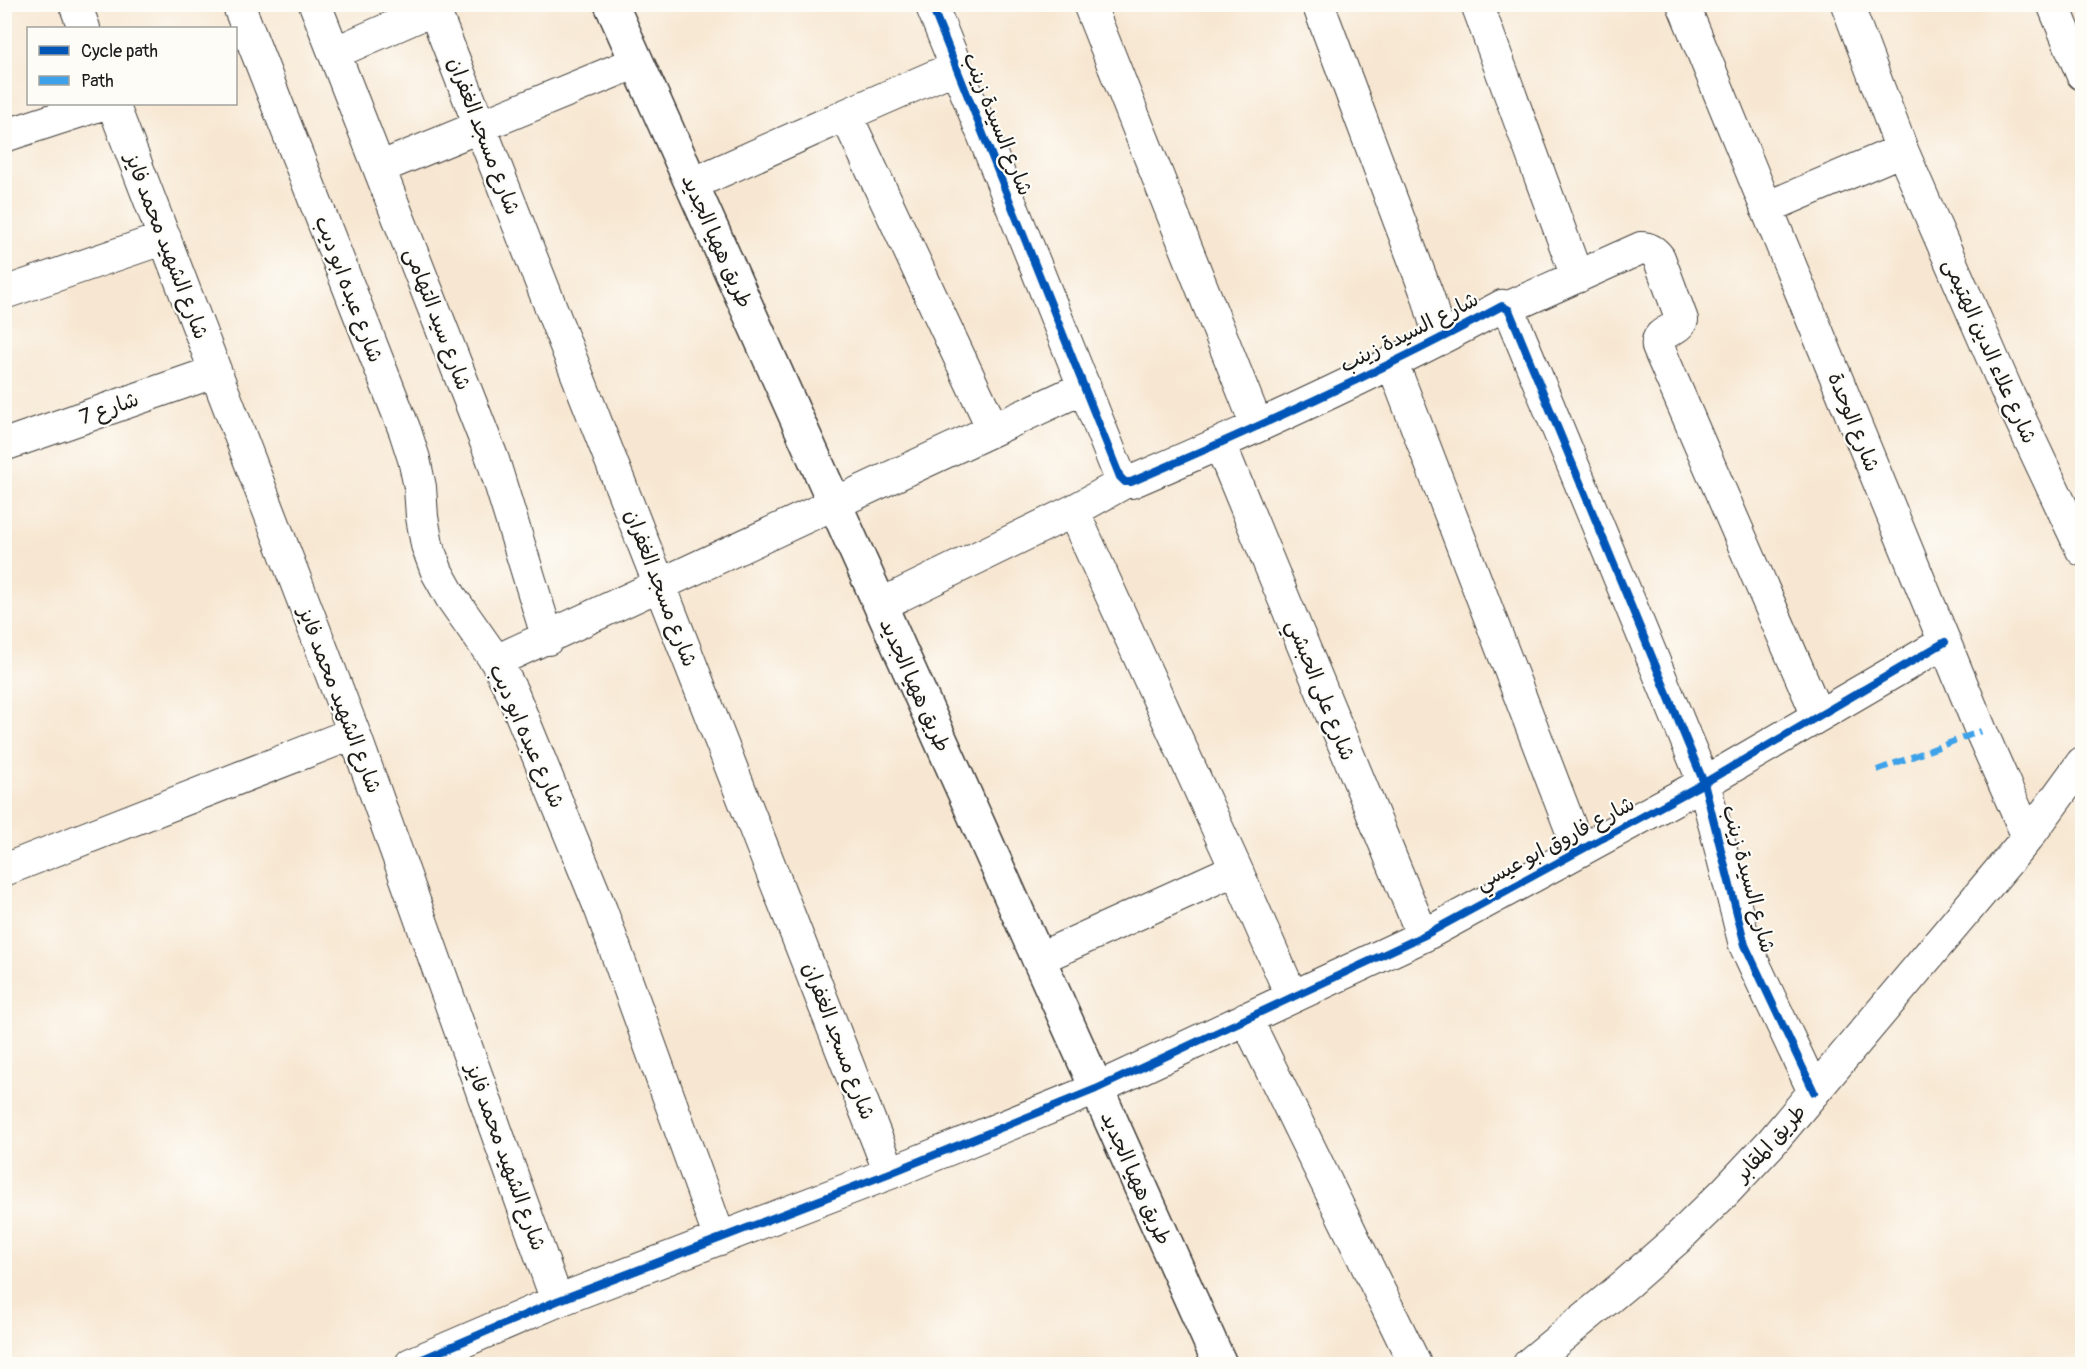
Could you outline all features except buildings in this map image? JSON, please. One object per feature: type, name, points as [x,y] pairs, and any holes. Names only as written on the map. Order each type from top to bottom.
[{"type":"main road","name":"طريق ههيا الجديد","points":[[611,4],[1220,1365]]},
{"type":"street","points":[[75,4],[84,27]]},
{"type":"street","name":"شارع عبده ابو ديب","points":[[238,4],[405,431],[418,478],[427,545],[437,572],[451,597],[496,662],[512,692],[601,910],[720,1239]]},
{"type":"street","name":"شارع سيد التهامى","points":[[315,4],[494,460],[548,639]]},
{"type":"street","name":"شارع السيدة زينب","points":[[931,4],[1120,477],[1125,482],[1131,482],[1220,444],[1440,339],[1502,306],[1507,308],[1704,783],[1745,945],[1814,1092]]},
{"type":"street","points":[[1089,4],[1257,426]]},
{"type":"street","points":[[1318,4],[1428,297],[1440,339]]},
{"type":"street","points":[[1476,4],[1577,277]]},
{"type":"street","name":"شارع الوحدة","points":[[1683,4],[1945,642],[2028,837]]},
{"type":"street","name":"شارع علاء الدين الهتيمى","points":[[1847,4],[1902,150],[2006,389],[2082,550]]},
{"type":"street","points":[[2053,4],[2082,74]]},
{"type":"street","points":[[334,53],[433,7]]},
{"type":"street","name":"شارع مسجد الغفران","points":[[433,7],[890,1173]]},
{"type":"street","points":[[379,168],[637,62]]},
{"type":"street","points":[[692,184],[956,67]]},
{"type":"street","points":[[4,136],[99,105]]},
{"type":"street","name":"شارع الشهيد محمد فايز","points":[[112,105],[354,733],[557,1301]]},
{"type":"street","points":[[846,115],[993,429]]},
{"type":"street","points":[[1766,208],[1902,150]]},
{"type":"street","points":[[4,293],[165,238]]},
{"type":"street","points":[[1507,308],[1641,248],[1652,250],[1659,258],[1682,320],[1678,327],[1660,335],[1658,347],[1818,716]]},
{"type":"street","points":[[1392,362],[1579,850]]},
{"type":"street","name":"شارع 7","points":[[4,445],[214,372]]},
{"type":"street","points":[[496,662],[1085,387]]},
{"type":"street","name":"شارع على الحبشي","points":[[1220,444],[1423,936]]},
{"type":"street","points":[[880,605],[1125,482]]},
{"type":"street","points":[[1073,510],[1292,997]]},
{"type":"street","name":"شارع فاروق ابو عيسي","points":[[411,1365],[557,1301],[890,1173],[1096,1089],[1423,936],[1704,783],[1945,642]]},
{"type":"street","points":[[4,870],[354,733]]},
{"type":"street","name":"طريق المقابر","points":[[1529,1365],[1677,1239],[1732,1184],[1814,1092],[2028,837],[2082,763]]},
{"type":"street","points":[[1038,959],[1236,869]]},
{"type":"street","points":[[1246,1018],[1415,1365]]},
{"type":"marked path","points":[[1877,770],[1981,731]]},
{"type":"cycle path","points":[[931,4],[1120,477],[1125,482],[1131,482],[1272,420],[1502,306],[1509,310],[1704,783],[1745,945],[1814,1092]]},
{"type":"cycle path","points":[[411,1364],[557,1301],[890,1173],[1096,1089],[1423,936],[1704,783],[1945,642]]}]
